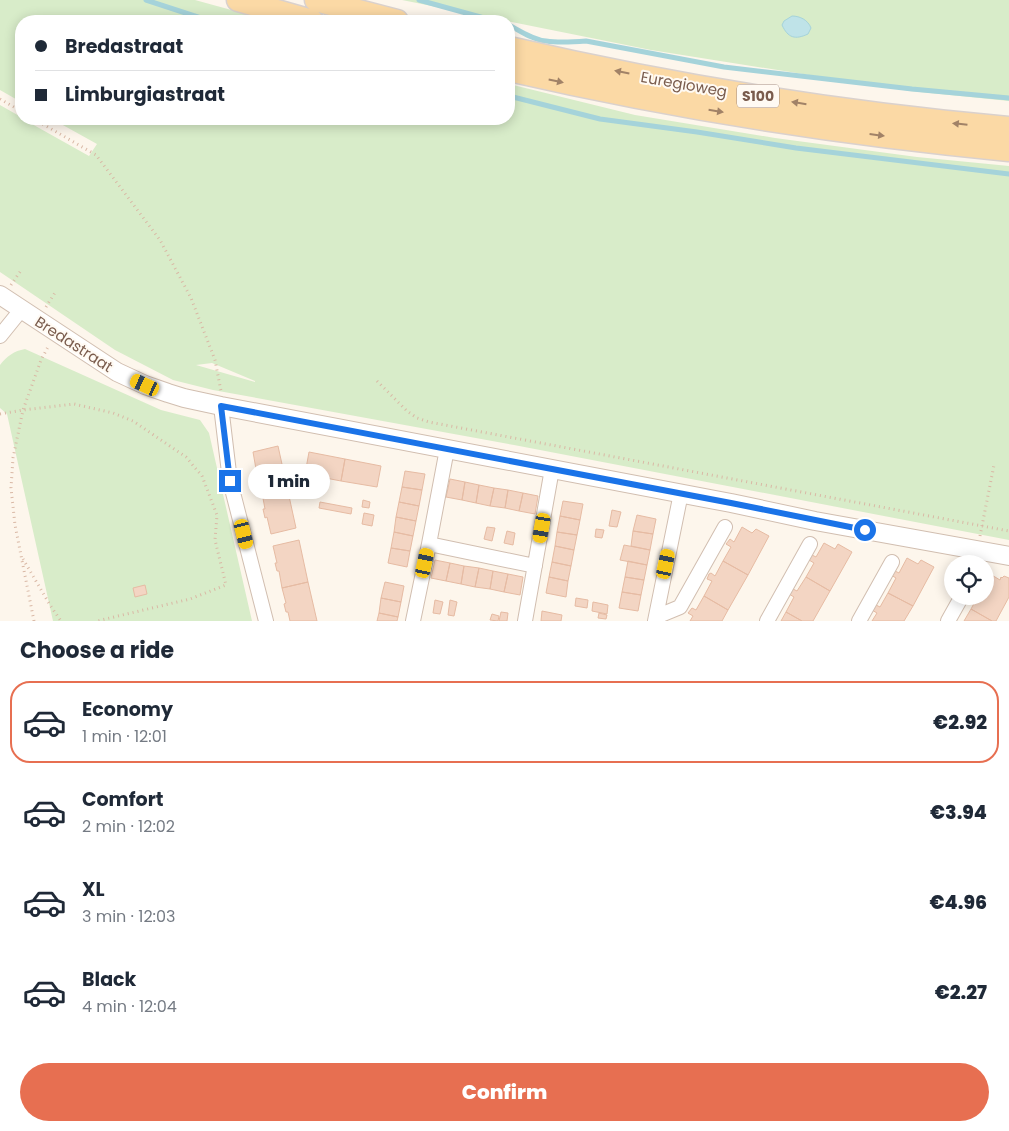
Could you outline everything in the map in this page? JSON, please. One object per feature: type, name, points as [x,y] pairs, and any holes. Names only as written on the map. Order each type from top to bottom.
[{"type":"main road","points":[[238,0],[291,15]]},
{"type":"main road","points":[[316,0],[374,15]]},
{"type":"main road","name":"Euregioweg","points":[[515,49],[567,62],[714,90],[873,114],[1009,128]]},
{"type":"main road","name":"Euregioweg","points":[[515,71],[656,101],[757,118],[882,136],[1009,150]]},
{"type":"street","name":"Bredastraat","points":[[0,295],[117,372],[145,385],[184,398],[681,493],[824,522],[967,555]]},
{"type":"street","points":[[0,336],[21,310]]},
{"type":"street","points":[[221,406],[230,481],[266,621]]},
{"type":"street","points":[[413,621],[447,449]]},
{"type":"street","points":[[525,621],[552,469]]},
{"type":"street","points":[[655,619],[681,493]]},
{"type":"street","points":[[655,619],[680,607],[725,527]]},
{"type":"street","points":[[429,544],[535,566]]},
{"type":"street","points":[[767,621],[810,544]]},
{"type":"street","name":"Bredastraat","points":[[994,556],[1009,556]]},
{"type":"street","points":[[859,621],[892,562]]},
{"type":"street","points":[[948,621],[957,605]]},
{"type":"path","points":[[0,99],[15,108]]},
{"type":"path","points":[[44,125],[96,155],[160,240],[191,298],[216,360],[221,388],[221,406]]},
{"type":"path","points":[[34,621],[15,525],[11,488],[13,458],[23,410],[41,360],[56,333]]},
{"type":"path","points":[[377,381],[417,418],[429,422],[1009,531]]},
{"type":"path","points":[[0,414],[74,404],[113,413],[133,421],[186,457],[202,476],[217,515],[215,540],[226,585],[190,599],[97,621]]},
{"type":"path","points":[[976,555],[994,465]]},
{"type":"path","points":[[21,556],[61,621]]},
{"type":"green space","points":[[0,0],[195,0],[249,15],[15,15],[15,99],[0,90]]},
{"type":"green space","points":[[402,0],[1009,0],[1009,101],[910,91],[651,50],[515,23],[515,15],[477,15]]},
{"type":"green space","points":[[515,85],[635,115],[775,138],[917,157],[1009,166],[1009,540],[514,445],[213,390],[173,380],[115,350],[0,272],[0,105],[15,114],[15,125],[34,125],[89,156],[97,144],[63,125],[515,125]],"holes":[[[212,363],[255,382],[196,365]]]},
{"type":"green space","points":[[25,349],[161,410],[200,420],[209,433],[252,621],[53,621],[7,414],[0,408],[0,365],[11,354]]},
{"type":"water","points":[[792,16],[801,18],[808,23],[811,28],[808,34],[792,37],[787,33],[782,25],[784,21]]},
{"type":"building","points":[[278,446],[287,487],[262,493],[254,469],[256,469],[253,452]]},
{"type":"building","points":[[309,452],[345,459],[341,481],[305,474]]},
{"type":"building","points":[[345,459],[381,466],[377,487],[341,481]]},
{"type":"building","points":[[405,471],[425,474],[422,490],[402,487]]},
{"type":"building","points":[[450,479],[465,482],[462,500],[446,497]]},
{"type":"building","points":[[465,482],[479,485],[476,503],[462,500]]},
{"type":"building","points":[[479,485],[494,488],[490,506],[476,503]]},
{"type":"building","points":[[287,487],[296,528],[271,534],[263,509],[265,509],[262,493]]},
{"type":"building","points":[[402,487],[422,490],[419,506],[399,502]]},
{"type":"building","points":[[494,488],[508,490],[505,508],[490,506]]},
{"type":"building","points":[[508,490],[523,493],[519,511],[505,508]]},
{"type":"building","points":[[523,493],[538,496],[535,514],[519,511]]},
{"type":"building","points":[[363,500],[370,502],[369,508],[362,507]]},
{"type":"building","points":[[563,501],[583,504],[580,520],[560,516]]},
{"type":"building","points":[[320,502],[352,508],[351,514],[319,508]]},
{"type":"building","points":[[399,502],[419,506],[416,521],[396,517]]},
{"type":"building","points":[[612,510],[621,512],[617,527],[609,526]]},
{"type":"building","points":[[364,513],[374,515],[372,526],[362,524]]},
{"type":"building","points":[[637,515],[656,519],[653,534],[633,531]]},
{"type":"building","points":[[560,516],[580,520],[577,535],[557,532]]},
{"type":"building","points":[[396,517],[416,521],[413,536],[394,532]]},
{"type":"building","points":[[487,527],[495,528],[492,541],[484,539]]},
{"type":"building","points":[[742,527],[752,533],[756,529],[769,536],[748,575],[723,561],[731,547],[726,544],[730,539],[734,542]]},
{"type":"building","points":[[596,529],[604,530],[602,538],[595,537]]},
{"type":"building","points":[[507,531],[515,533],[513,545],[504,543]]},
{"type":"building","points":[[633,531],[653,534],[650,550],[631,546]]},
{"type":"building","points":[[394,532],[413,536],[410,551],[391,548]]},
{"type":"building","points":[[557,532],[577,535],[574,550],[555,546]]},
{"type":"building","points":[[299,540],[308,582],[282,588],[279,571],[277,571],[275,563],[277,563],[273,546]]},
{"type":"building","points":[[824,543],[835,549],[838,544],[852,552],[830,591],[806,577],[814,563],[809,560],[811,556],[816,557]]},
{"type":"building","points":[[624,545],[650,550],[647,565],[620,560]]},
{"type":"building","points":[[555,546],[574,550],[571,566],[552,562]]},
{"type":"building","points":[[391,548],[410,551],[407,567],[388,563]]},
{"type":"building","points":[[907,558],[918,564],[921,560],[934,567],[913,606],[888,593],[896,578],[891,575],[895,571],[899,573]]},
{"type":"building","points":[[435,560],[450,563],[446,581],[431,578]]},
{"type":"building","points":[[628,561],[647,565],[644,580],[625,577]]},
{"type":"building","points":[[723,561],[748,575],[728,610],[704,596],[712,581],[707,579],[709,574],[711,573],[715,576]]},
{"type":"building","points":[[552,562],[571,566],[568,581],[549,577]]},
{"type":"building","points":[[450,563],[464,566],[461,584],[446,581]]},
{"type":"building","points":[[464,566],[479,568],[475,587],[461,584]]},
{"type":"building","points":[[479,568],[493,571],[490,589],[475,587]]},
{"type":"building","points":[[493,571],[508,574],[504,592],[490,589]]},
{"type":"building","points":[[508,574],[523,577],[520,595],[504,592]]},
{"type":"building","points":[[994,576],[1000,580],[1004,576],[1009,578],[1009,597],[996,621],[992,621],[971,609],[973,605],[994,605]]},
{"type":"building","points":[[549,577],[568,581],[566,597],[546,593]]},
{"type":"building","points":[[625,577],[644,580],[641,595],[622,592]]},
{"type":"building","points":[[806,577],[830,591],[813,621],[802,621],[786,612],[794,597],[789,594],[793,589],[797,591]]},
{"type":"building","points":[[308,582],[317,621],[290,621],[284,604],[286,603],[282,588]]},
{"type":"building","points":[[385,582],[404,586],[401,602],[381,598]]},
{"type":"building","points":[[145,585],[147,594],[135,597],[133,588]]},
{"type":"building","points":[[622,592],[641,595],[638,611],[619,608]]},
{"type":"building","points":[[888,593],[913,606],[904,621],[872,621],[877,613],[872,610],[876,605],[880,607]]},
{"type":"building","points":[[704,596],[728,610],[722,621],[690,621],[693,616],[688,613],[692,608],[696,610]]},
{"type":"building","points":[[381,598],[401,602],[398,617],[379,613]]},
{"type":"building","points":[[576,598],[588,600],[587,608],[575,606]]},
{"type":"building","points":[[435,600],[443,602],[440,614],[433,613]]},
{"type":"building","points":[[450,600],[457,602],[454,616],[448,615]]},
{"type":"building","points":[[593,602],[608,605],[607,614],[592,611]]},
{"type":"building","points":[[971,609],[992,621],[964,621]]},
{"type":"building","points":[[542,611],[562,615],[561,621],[541,621]]},
{"type":"building","points":[[501,612],[508,613],[507,621],[499,621]]},
{"type":"building","points":[[786,612],[802,621],[781,621]]},
{"type":"building","points":[[379,613],[398,617],[397,621],[377,621]]},
{"type":"building","points":[[599,613],[607,615],[606,619],[598,618]]},
{"type":"building","points":[[492,614],[499,616],[498,621],[490,620]]},
{"type":"waterway","points":[[146,0],[192,15]]},
{"type":"waterway","points":[[419,0],[473,15]]},
{"type":"waterway","points":[[515,28],[536,39],[551,42],[586,41],[724,67],[912,89],[1009,98]]},
{"type":"waterway","points":[[515,98],[600,119],[796,148],[1009,174]]},
{"type":"route","points":[[230,481],[221,406],[865,530]]}]
